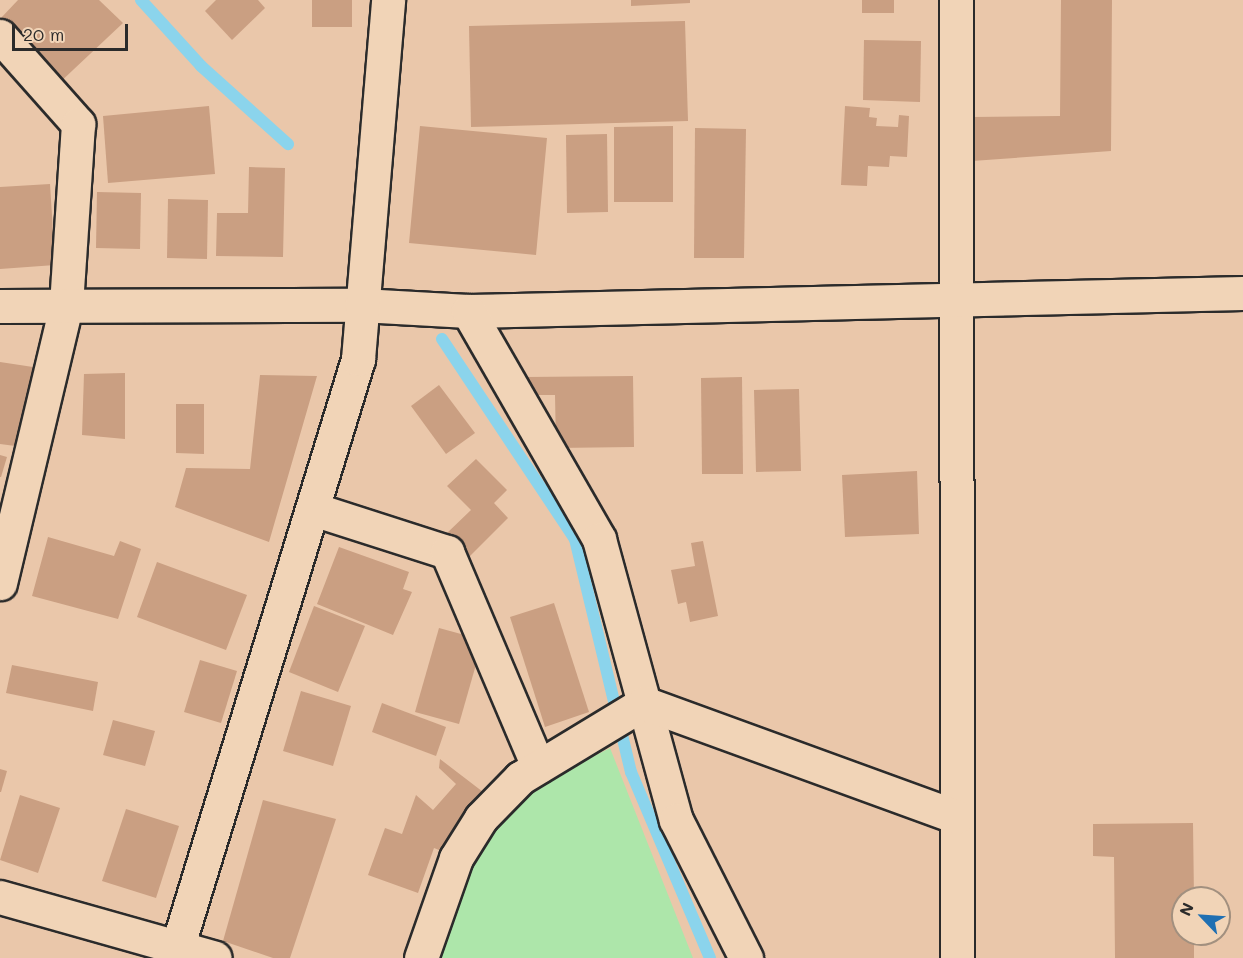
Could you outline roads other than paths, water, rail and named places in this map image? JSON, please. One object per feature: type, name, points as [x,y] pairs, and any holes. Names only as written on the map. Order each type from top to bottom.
[{"type":"street","points":[[176,953],[358,359],[388,0]]},
{"type":"street","points":[[956,0],[957,958]]},
{"type":"street","points":[[0,36],[78,124],[66,306],[0,583]]},
{"type":"street","points":[[0,306],[361,305],[468,311],[1243,292]]},
{"type":"street","points":[[468,311],[599,539],[676,820],[746,958]]},
{"type":"street","points":[[313,509],[447,552],[538,766]]},
{"type":"street","points":[[644,703],[957,817]]},
{"type":"street","points":[[421,958],[456,858],[481,818],[520,778],[644,703]]},
{"type":"street","points":[[0,897],[176,953],[215,958]]},
{"type":"waterway","points":[[141,0],[201,66],[288,144]]},
{"type":"waterway","points":[[442,339],[575,539],[631,772],[710,958]]}]
